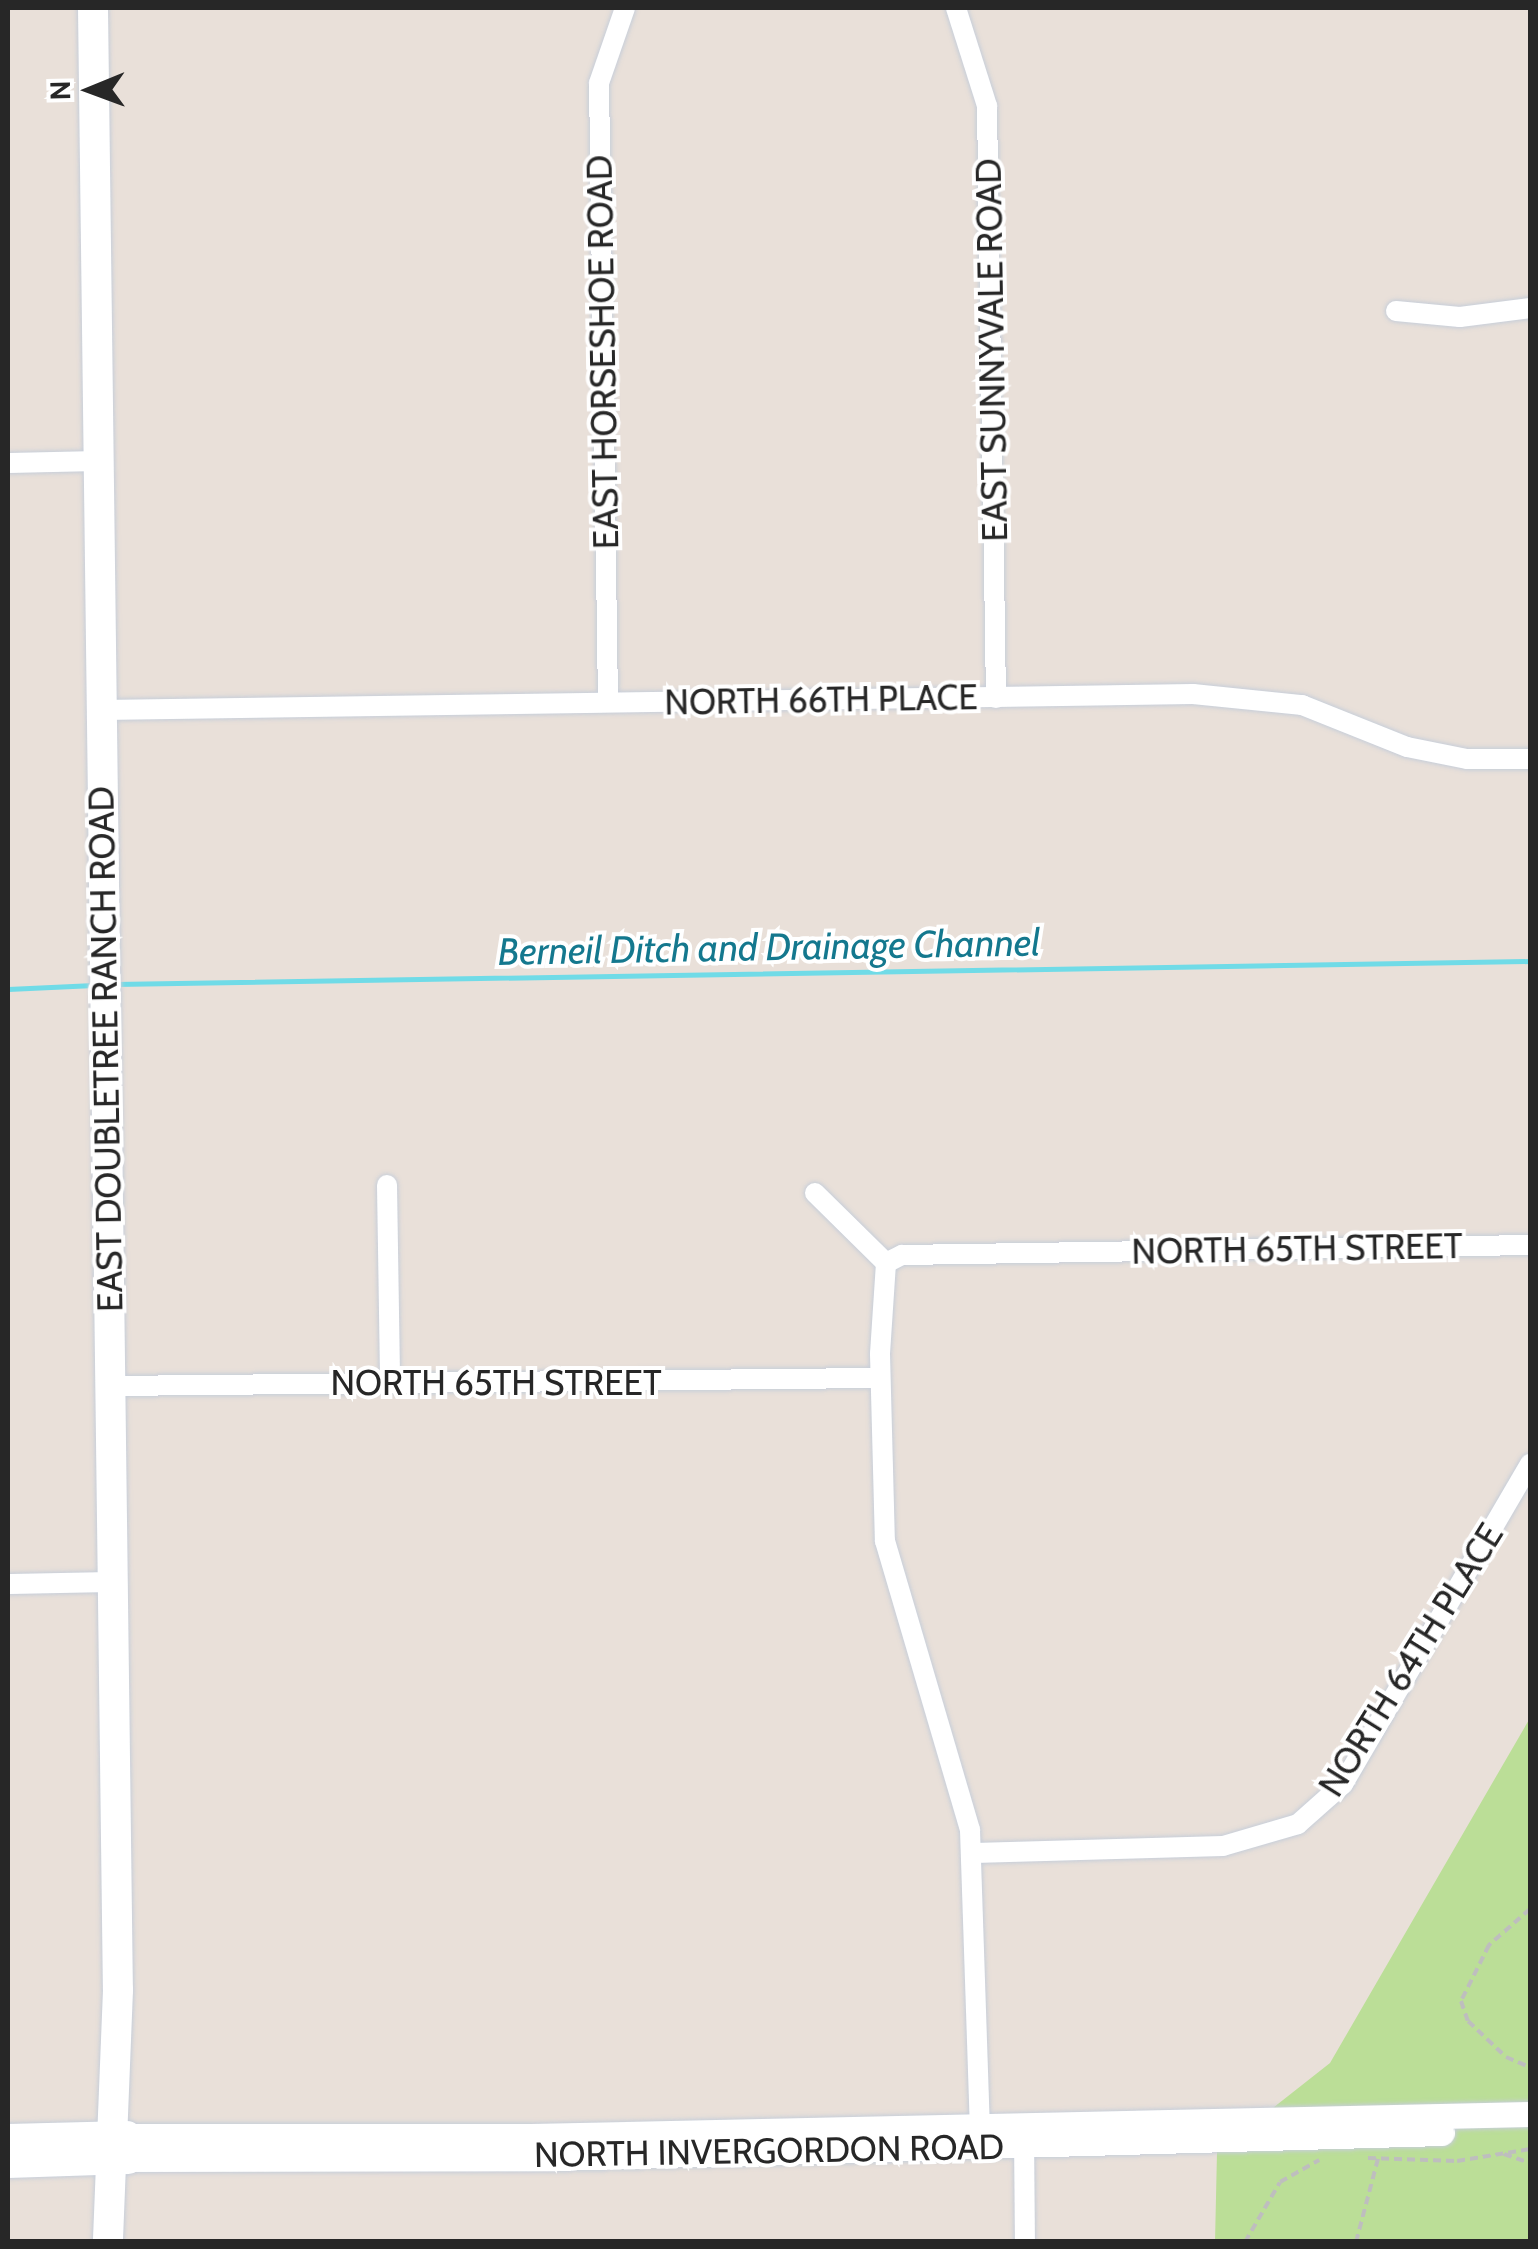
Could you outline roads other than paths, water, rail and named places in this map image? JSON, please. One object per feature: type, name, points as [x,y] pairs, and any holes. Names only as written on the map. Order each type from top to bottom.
[{"type":"main road","name":"EAST DOUBLETREE RANCH ROAD","points":[[93,8],[118,2090],[119,2148],[129,2242]]},
{"type":"main road","name":"NORTH INVERGORDON ROAD","points":[[8,2139],[119,2148]]},
{"type":"main road","name":"EAST DOUBLETREE RANCH ROAD","points":[[108,2242],[119,2148]]},
{"type":"main road","name":"NORTH INVERGORDON ROAD","points":[[8,2163],[119,2148]]},
{"type":"street","name":"EAST HORSESHOE ROAD","points":[[608,702],[599,83],[625,8]]},
{"type":"street","name":"EAST SUNNYVALE ROAD","points":[[956,8],[988,106],[996,698]]},
{"type":"street","points":[[1396,311],[1460,318],[1530,308]]},
{"type":"street","points":[[8,463],[99,461]]},
{"type":"street","name":"NORTH 66TH PLACE","points":[[102,710],[1193,694],[1302,706],[1407,747],[1467,759],[1530,759]]},
{"type":"street","points":[[387,1184],[390,1383]]},
{"type":"street","points":[[815,1193],[886,1263],[880,1378],[892,1582],[974,1853],[980,2133]]},
{"type":"street","name":"NORTH 65TH STREET","points":[[886,1263],[902,1255],[1530,1245]]},
{"type":"street","name":"NORTH 65TH STREET","points":[[111,1386],[880,1378]]},
{"type":"street","name":"NORTH 64TH PLACE","points":[[974,1853],[1223,1846],[1298,1824],[1344,1784],[1530,1464]]},
{"type":"street","points":[[8,1584],[113,1582]]},
{"type":"street","name":"NORTH INVERGORDON ROAD","points":[[1024,2133],[1530,2114]]},
{"type":"street","name":"NORTH INVERGORDON ROAD","points":[[119,2148],[633,2144],[980,2133],[1530,2130]]},
{"type":"street","points":[[1024,2133],[1026,2242]]},
{"type":"waterway","name":"Berneil Ditch and Drainage Channel","points":[[115,984],[1530,961]]},
{"type":"waterway","name":"Berneil Ditch and Drainage Channel","points":[[8,989],[94,985]]}]
